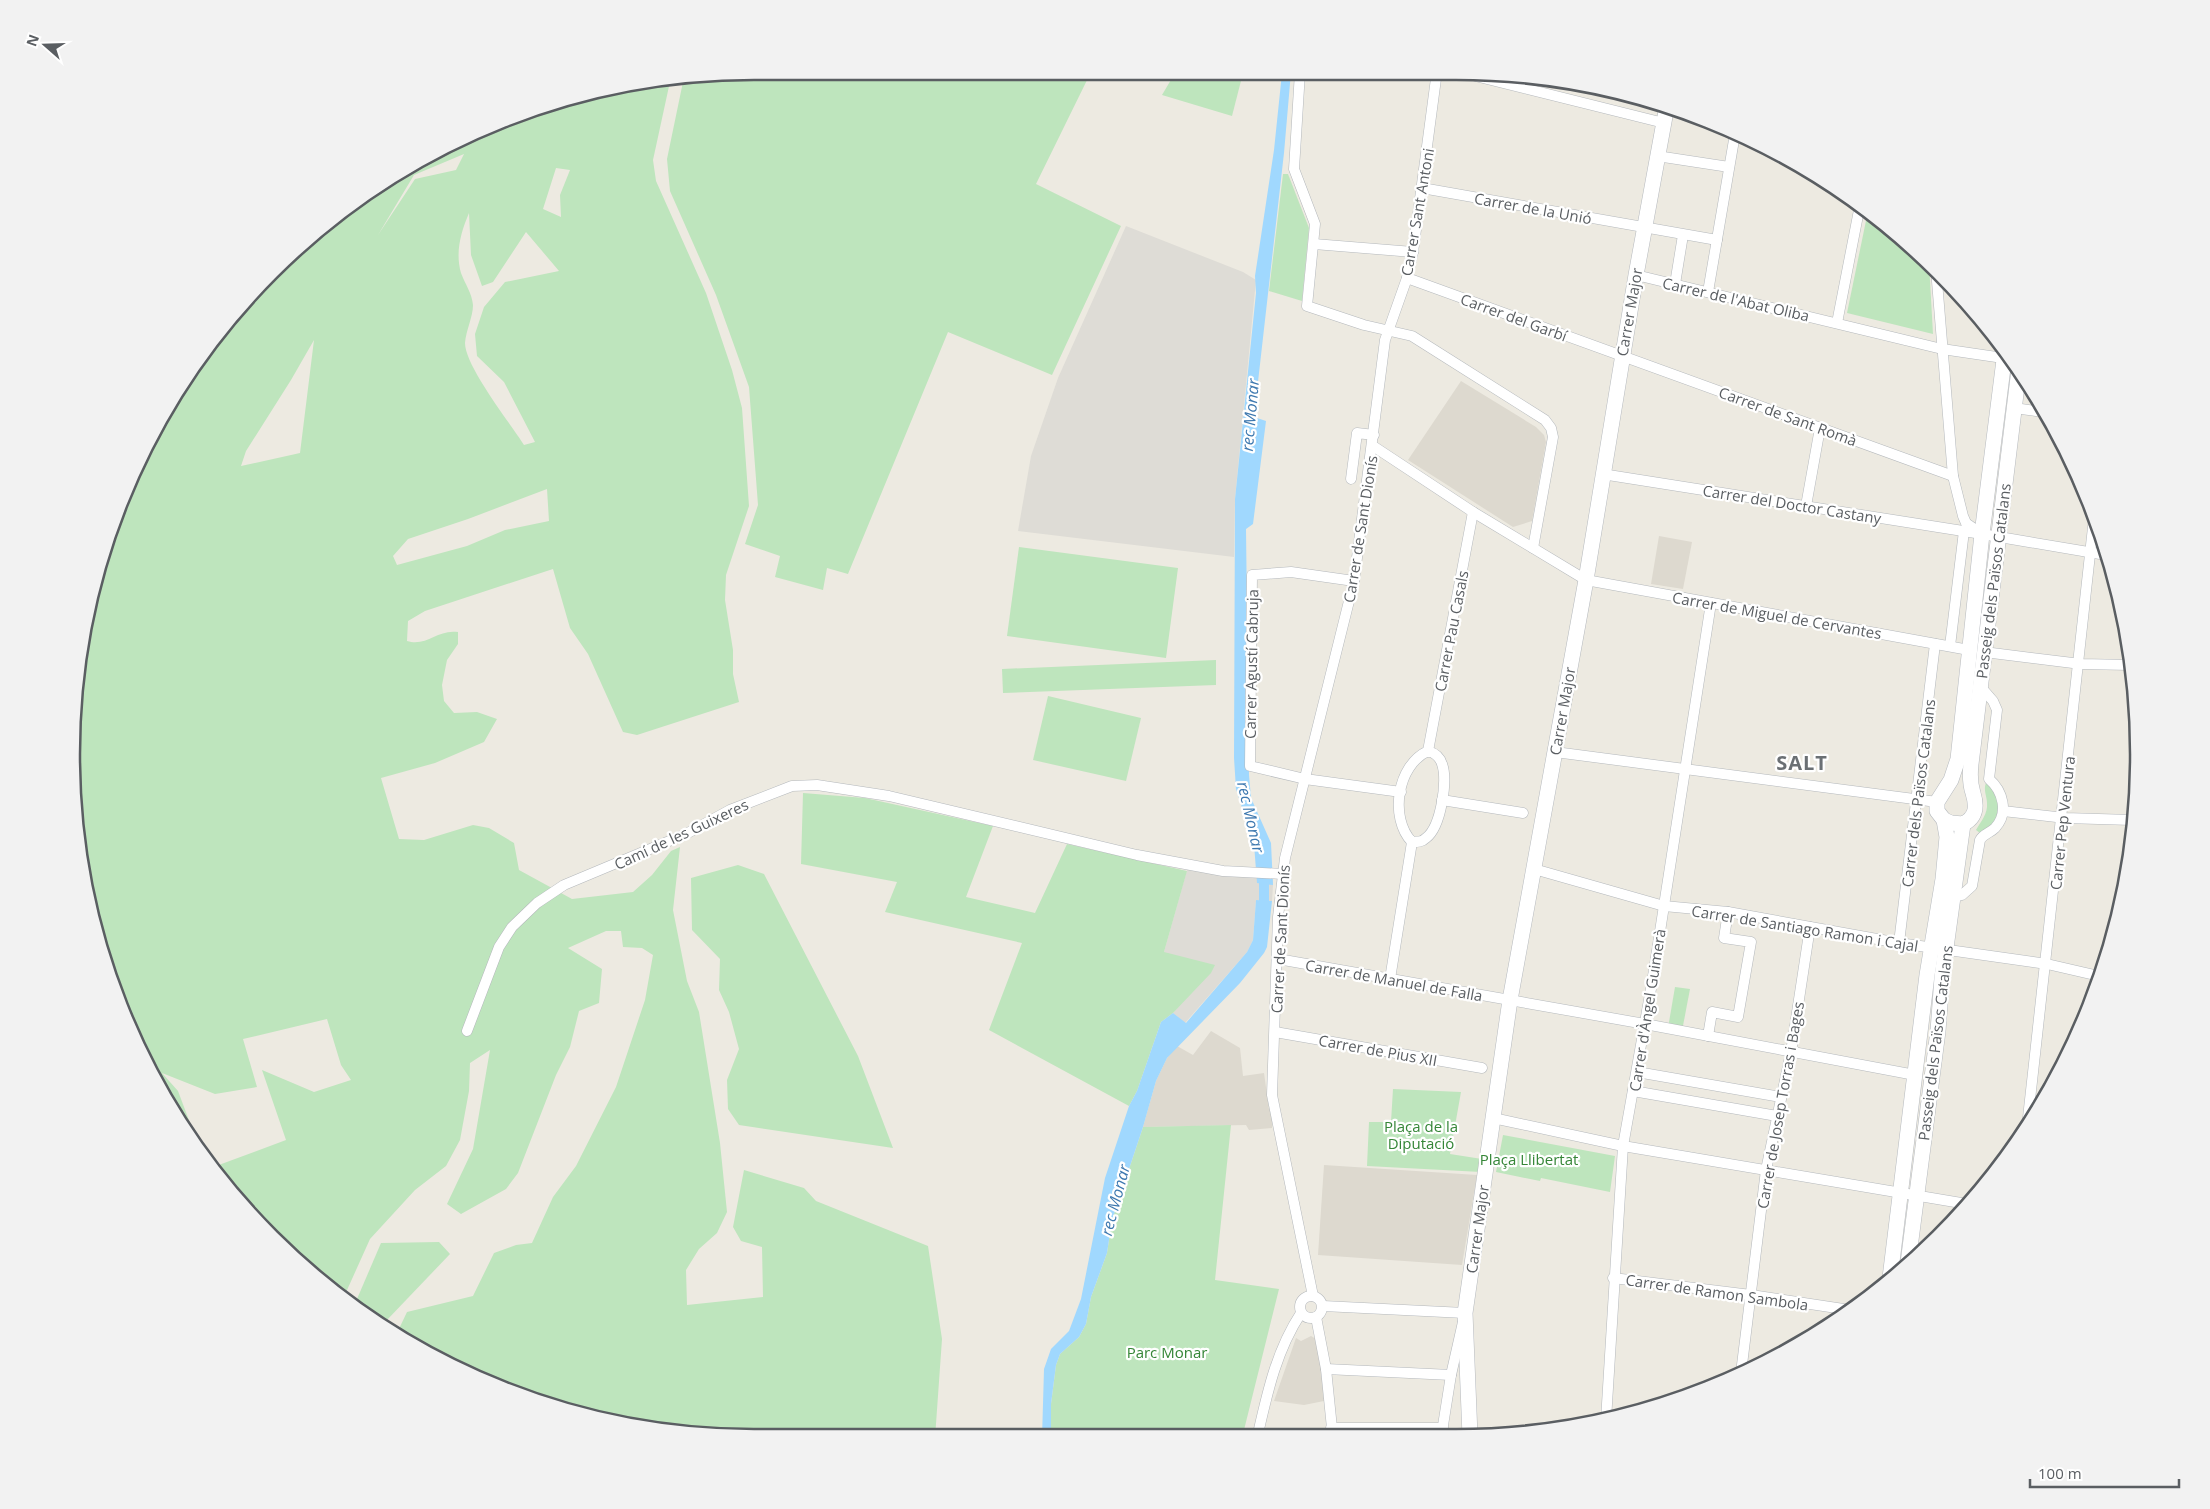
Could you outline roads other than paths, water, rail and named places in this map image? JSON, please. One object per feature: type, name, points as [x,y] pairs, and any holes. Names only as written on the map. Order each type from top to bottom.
[{"type":"main road","name":"Carrer Major","points":[[1470,1429],[1465,1313],[1510,1000],[1586,580],[1622,356],[1665,117]]},
{"type":"main road","points":[[1891,1269],[1915,1075],[1939,949],[1946,837],[1944,820],[1937,811],[1937,802],[1946,789],[1958,759],[1982,534],[2006,365]]},
{"type":"main road","name":"Passeig dels Països Catalans","points":[[1909,1253],[1939,949],[1954,897],[1963,824],[1971,818],[1976,810],[1977,802],[1973,793],[1970,764],[2017,382]]},
{"type":"main road","points":[[1946,789],[1958,787],[1973,793]]},
{"type":"main road","points":[[1944,820],[1955,824],[1963,824]]},
{"type":"street","points":[[1300,80],[1294,169],[1315,224],[1307,306],[1364,325],[1412,336],[1545,420],[1551,428],[1553,437],[1533,548]]},
{"type":"street","name":"Carrer Sant Antoni","points":[[1373,440],[1385,340],[1407,278],[1413,252],[1436,80]]},
{"type":"street","points":[[1501,81],[1665,117]]},
{"type":"street","points":[[1708,292],[1734,141]]},
{"type":"street","points":[[1657,156],[1730,168]]},
{"type":"street","name":"Carrer de la Unió","points":[[1422,188],[1716,240]]},
{"type":"street","points":[[1837,323],[1858,214]]},
{"type":"street","points":[[1675,284],[1684,234]]},
{"type":"street","points":[[1314,244],[1413,252]]},
{"type":"street","name":"Carrer de l'Abat Oliba","points":[[1636,275],[1942,349],[1999,356]]},
{"type":"street","name":"Carrer del Garbí","points":[[1407,278],[1622,356]]},
{"type":"street","points":[[1937,283],[1953,476],[1966,523],[1982,534]]},
{"type":"street","name":"Carrer de Sant Romà","points":[[1622,356],[1953,476]]},
{"type":"street","points":[[2014,408],[2036,411]]},
{"type":"street","points":[[1806,506],[1820,428]]},
{"type":"street","points":[[1351,479],[1357,433],[1373,440],[1473,512],[1586,580]]},
{"type":"street","name":"Carrer de Sant Dionís","points":[[1313,1296],[1272,1095],[1280,874],[1354,581],[1373,440]]},
{"type":"street","name":"Carrer del Doctor Castany","points":[[1602,474],[1964,531],[2099,555]]},
{"type":"street","name":"Carrer Pau Casals","points":[[1428,750],[1473,512]]},
{"type":"street","points":[[1950,646],[1964,531]]},
{"type":"street","name":"Carrer Pep Ventura","points":[[2029,1109],[2063,818],[2093,534]]},
{"type":"street","name":"Carrer Agustí Cabruja","points":[[1305,779],[1250,766],[1252,575],[1291,572],[1354,581]]},
{"type":"street","name":"Carrer de Miguel de Cervantes","points":[[1586,580],[1969,650]]},
{"type":"street","name":"Carrer d'Àngel Guimerà","points":[[1606,1411],[1624,1146],[1664,906],[1711,603]]},
{"type":"street","name":"Carrer dels Països Catalans","points":[[1899,943],[1935,644]]},
{"type":"street","points":[[1984,652],[2078,663],[2124,665]]},
{"type":"street","points":[[1954,897],[1962,895],[1972,886],[1980,840],[1994,828],[2003,811],[2000,794],[1989,778],[1997,710],[1980,686]]},
{"type":"street","points":[[1428,750],[1437,756],[1443,765],[1444,786],[1442,800],[1431,834],[1420,842],[1412,842],[1406,836],[1400,820],[1403,780],[1411,763],[1428,750]]},
{"type":"street","points":[[1555,752],[1937,802]]},
{"type":"street","points":[[1305,779],[1401,792]]},
{"type":"street","name":"Camí de les Guixeres","points":[[467,1031],[499,947],[512,927],[537,903],[564,885],[672,841],[730,810],[792,786],[817,785],[889,796],[1137,855],[1223,870],[1280,874]]},
{"type":"street","points":[[1442,800],[1523,813]]},
{"type":"street","points":[[2003,811],[2063,818],[2127,820]]},
{"type":"street","points":[[1390,979],[1412,842]]},
{"type":"street","name":"Carrer de Santiago Ramon i Cajal","points":[[1534,869],[1664,906],[1728,912],[1899,943],[2046,964],[2093,975]]},
{"type":"street","points":[[1708,1036],[1712,1012],[1738,1016],[1751,942],[1724,938],[1728,912]]},
{"type":"street","name":"Carrer de Josep Torras i Bages","points":[[1742,1365],[1766,1170],[1791,1052],[1810,926]]},
{"type":"street","name":"Carrer de Manuel de Falla","points":[[1278,959],[1645,1024],[1915,1075]]},
{"type":"street","name":"Carrer de Pius XII","points":[[1275,1032],[1482,1068]]},
{"type":"street","points":[[1637,1072],[1781,1097]]},
{"type":"street","points":[[1633,1091],[1777,1116]]},
{"type":"street","points":[[1493,1118],[1624,1146],[1959,1203]]},
{"type":"street","name":"Carrer de Ramon Sambola","points":[[1614,1278],[1839,1308]]},
{"type":"street","points":[[1259,1429],[1267,1392],[1282,1345],[1301,1313],[1300,1305],[1303,1298],[1313,1296],[1321,1301],[1323,1306],[1321,1313],[1316,1318],[1308,1318],[1301,1313]]},
{"type":"street","points":[[1323,1306],[1465,1313]]},
{"type":"street","name":"Carrer Major","points":[[1442,1429],[1451,1376],[1465,1313]]},
{"type":"street","points":[[1316,1318],[1326,1370],[1332,1429]]},
{"type":"street","points":[[1326,1370],[1451,1376]]},
{"type":"water","points":[[1281,80],[1290,80],[1284,153],[1254,417],[1266,421],[1253,524],[1246,529],[1249,775],[1251,798],[1271,843],[1273,885],[1257,883],[1254,844],[1236,789],[1234,758],[1235,499],[1256,293],[1255,276],[1274,150]]},
{"type":"water","points":[[1256,900],[1272,901],[1267,947],[1264,953],[1240,983],[1167,1058],[1156,1081],[1112,1220],[1107,1253],[1091,1297],[1086,1324],[1079,1337],[1060,1354],[1056,1365],[1051,1404],[1051,1429],[1042,1429],[1044,1369],[1051,1349],[1069,1331],[1081,1299],[1105,1178],[1129,1106],[1137,1091],[1161,1022],[1173,1013],[1186,1023],[1247,952],[1253,940]]},
{"type":"waterway","name":"rec Monar","points":[[1264,871],[1264,914]]},
{"type":"district","name":"SALT","points":[[1802,762]]},
{"type":"park label","name":"Plaça de la Diputació","points":[[1421,1134]]},
{"type":"park label","name":"Plaça Llibertat","points":[[1529,1159]]},
{"type":"park label","name":"Parc Monar","points":[[1167,1352]]}]
